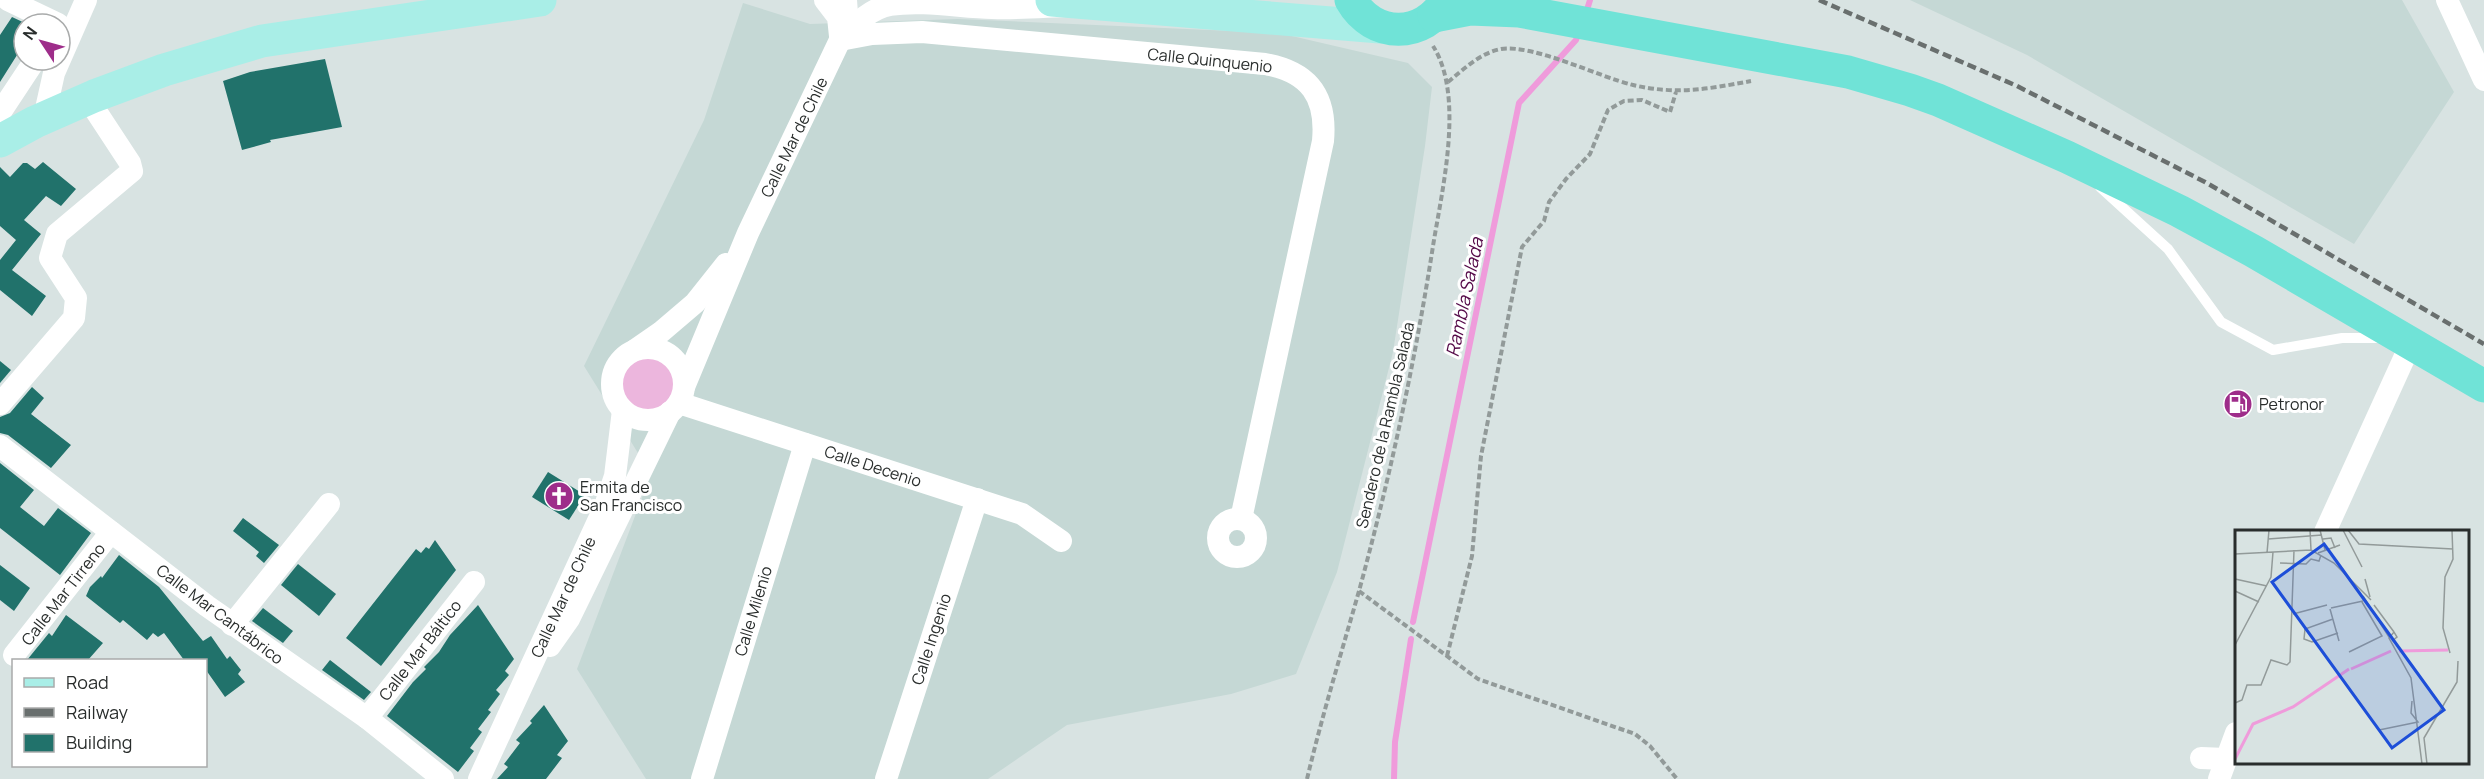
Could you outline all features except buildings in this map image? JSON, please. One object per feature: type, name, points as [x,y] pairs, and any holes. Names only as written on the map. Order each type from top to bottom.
[{"type":"highway","points":[[1359,9],[1396,30],[1412,28],[1440,8],[1520,9],[1813,65],[1881,81],[1938,100],[2067,157],[2179,211],[2253,251],[2484,386]]},
{"type":"main road","points":[[0,141],[44,118],[88,99],[164,70],[262,41],[540,0]]},
{"type":"main road","points":[[1052,0],[1275,17],[1359,9]]},
{"type":"street","points":[[8,0],[33,12]]},
{"type":"street","points":[[72,15],[86,0]]},
{"type":"street","points":[[825,0],[838,17],[840,40]]},
{"type":"street","points":[[840,40],[847,14],[846,0]]},
{"type":"street","points":[[2447,0],[2484,80]]},
{"type":"street","points":[[840,40],[872,11],[889,5],[927,4],[992,9],[1110,5]]},
{"type":"street","name":"Calle Quinquenio","points":[[840,40],[872,34],[922,32],[1253,63],[1281,67],[1296,74],[1311,86],[1320,102],[1325,122],[1323,141],[1241,519]]},
{"type":"street","name":"Calle Mar de Chile","points":[[526,679],[569,619],[678,401],[748,233],[840,40]]},
{"type":"street","points":[[0,113],[26,72]]},
{"type":"street","points":[[44,118],[54,72]]},
{"type":"street","points":[[0,404],[74,318],[76,298],[50,258],[57,234],[132,171],[130,163],[88,99]]},
{"type":"street","name":"Calle Mar de Chile","points":[[479,779],[526,679],[553,614],[605,506],[615,476],[623,410],[612,389],[612,378],[616,367],[624,357],[661,332],[695,303],[748,233]]},
{"type":"street","points":[[2325,530],[2411,343]]},
{"type":"street","points":[[623,410],[643,420],[654,420],[678,401],[684,375],[679,363],[670,354],[646,347],[634,350]]},
{"type":"street","name":"Calle Decenio","points":[[678,401],[1022,514],[1061,541]]},
{"type":"street","name":"Calle Milenio","points":[[702,779],[805,444]]},
{"type":"street","name":"Calle Mar Cantábrico","points":[[0,446],[232,625],[367,718],[443,779]]},
{"type":"street","name":"Calle Ingenio","points":[[886,779],[977,499]]},
{"type":"street","points":[[232,625],[329,504]]},
{"type":"street","name":"Calle Mar Tirreno","points":[[15,655],[111,532]]},
{"type":"street","name":"Calle Mar Báltico","points":[[367,718],[474,582]]},
{"type":"street","points":[[2201,758],[2223,769],[2235,736]]},
{"type":"lane","points":[[2067,157],[2168,249],[2221,322],[2272,350],[2342,338],[2387,338],[2411,343]]},
{"type":"path","points":[[1448,82],[1485,54],[1504,49],[1539,53],[1634,85],[1676,92],[1754,81]]},
{"type":"path","name":"Sendero de la Rambla Salada","points":[[1307,779],[1359,591],[1418,345],[1447,155],[1449,108],[1445,70]]},
{"type":"path","points":[[1447,656],[1472,556],[1481,456],[1522,247],[1544,221],[1549,202],[1566,179],[1590,154],[1608,110],[1624,101],[1642,100],[1670,112],[1676,92]]},
{"type":"path","points":[[1359,591],[1478,679],[1635,734],[1650,746],[1677,779]]},
{"type":"shaded area","points":[[1910,0],[2402,0],[2454,92],[2354,244],[2027,55]]},
{"type":"shaded area","points":[[743,3],[810,24],[958,19],[1279,33],[1408,63],[1432,87],[1393,352],[1337,572],[1296,674],[1231,694],[1067,725],[988,779],[646,779],[577,669],[651,474],[584,366],[704,120]]},
{"type":"shaded area","points":[[648,353],[660,355],[673,366],[678,383],[676,395],[665,408],[648,413],[636,411],[623,400],[618,383],[620,371],[631,358]]},
{"type":"waterway","name":"Rambla Salada","points":[[1586,13],[1590,0]]},
{"type":"waterway","name":"Rambla Salada","points":[[1413,622],[1519,103],[1576,40],[1579,31]]},
{"type":"waterway","name":"Rambla Salada","points":[[1394,779],[1395,742],[1411,639]]},
{"type":"railway","points":[[1819,0],[2017,86],[2205,182],[2484,344]]},
{"type":"place","name":"Petronor","points":[[2238,404]]},
{"type":"place","name":"Ermita de San Francisco","points":[[559,496]]}]
